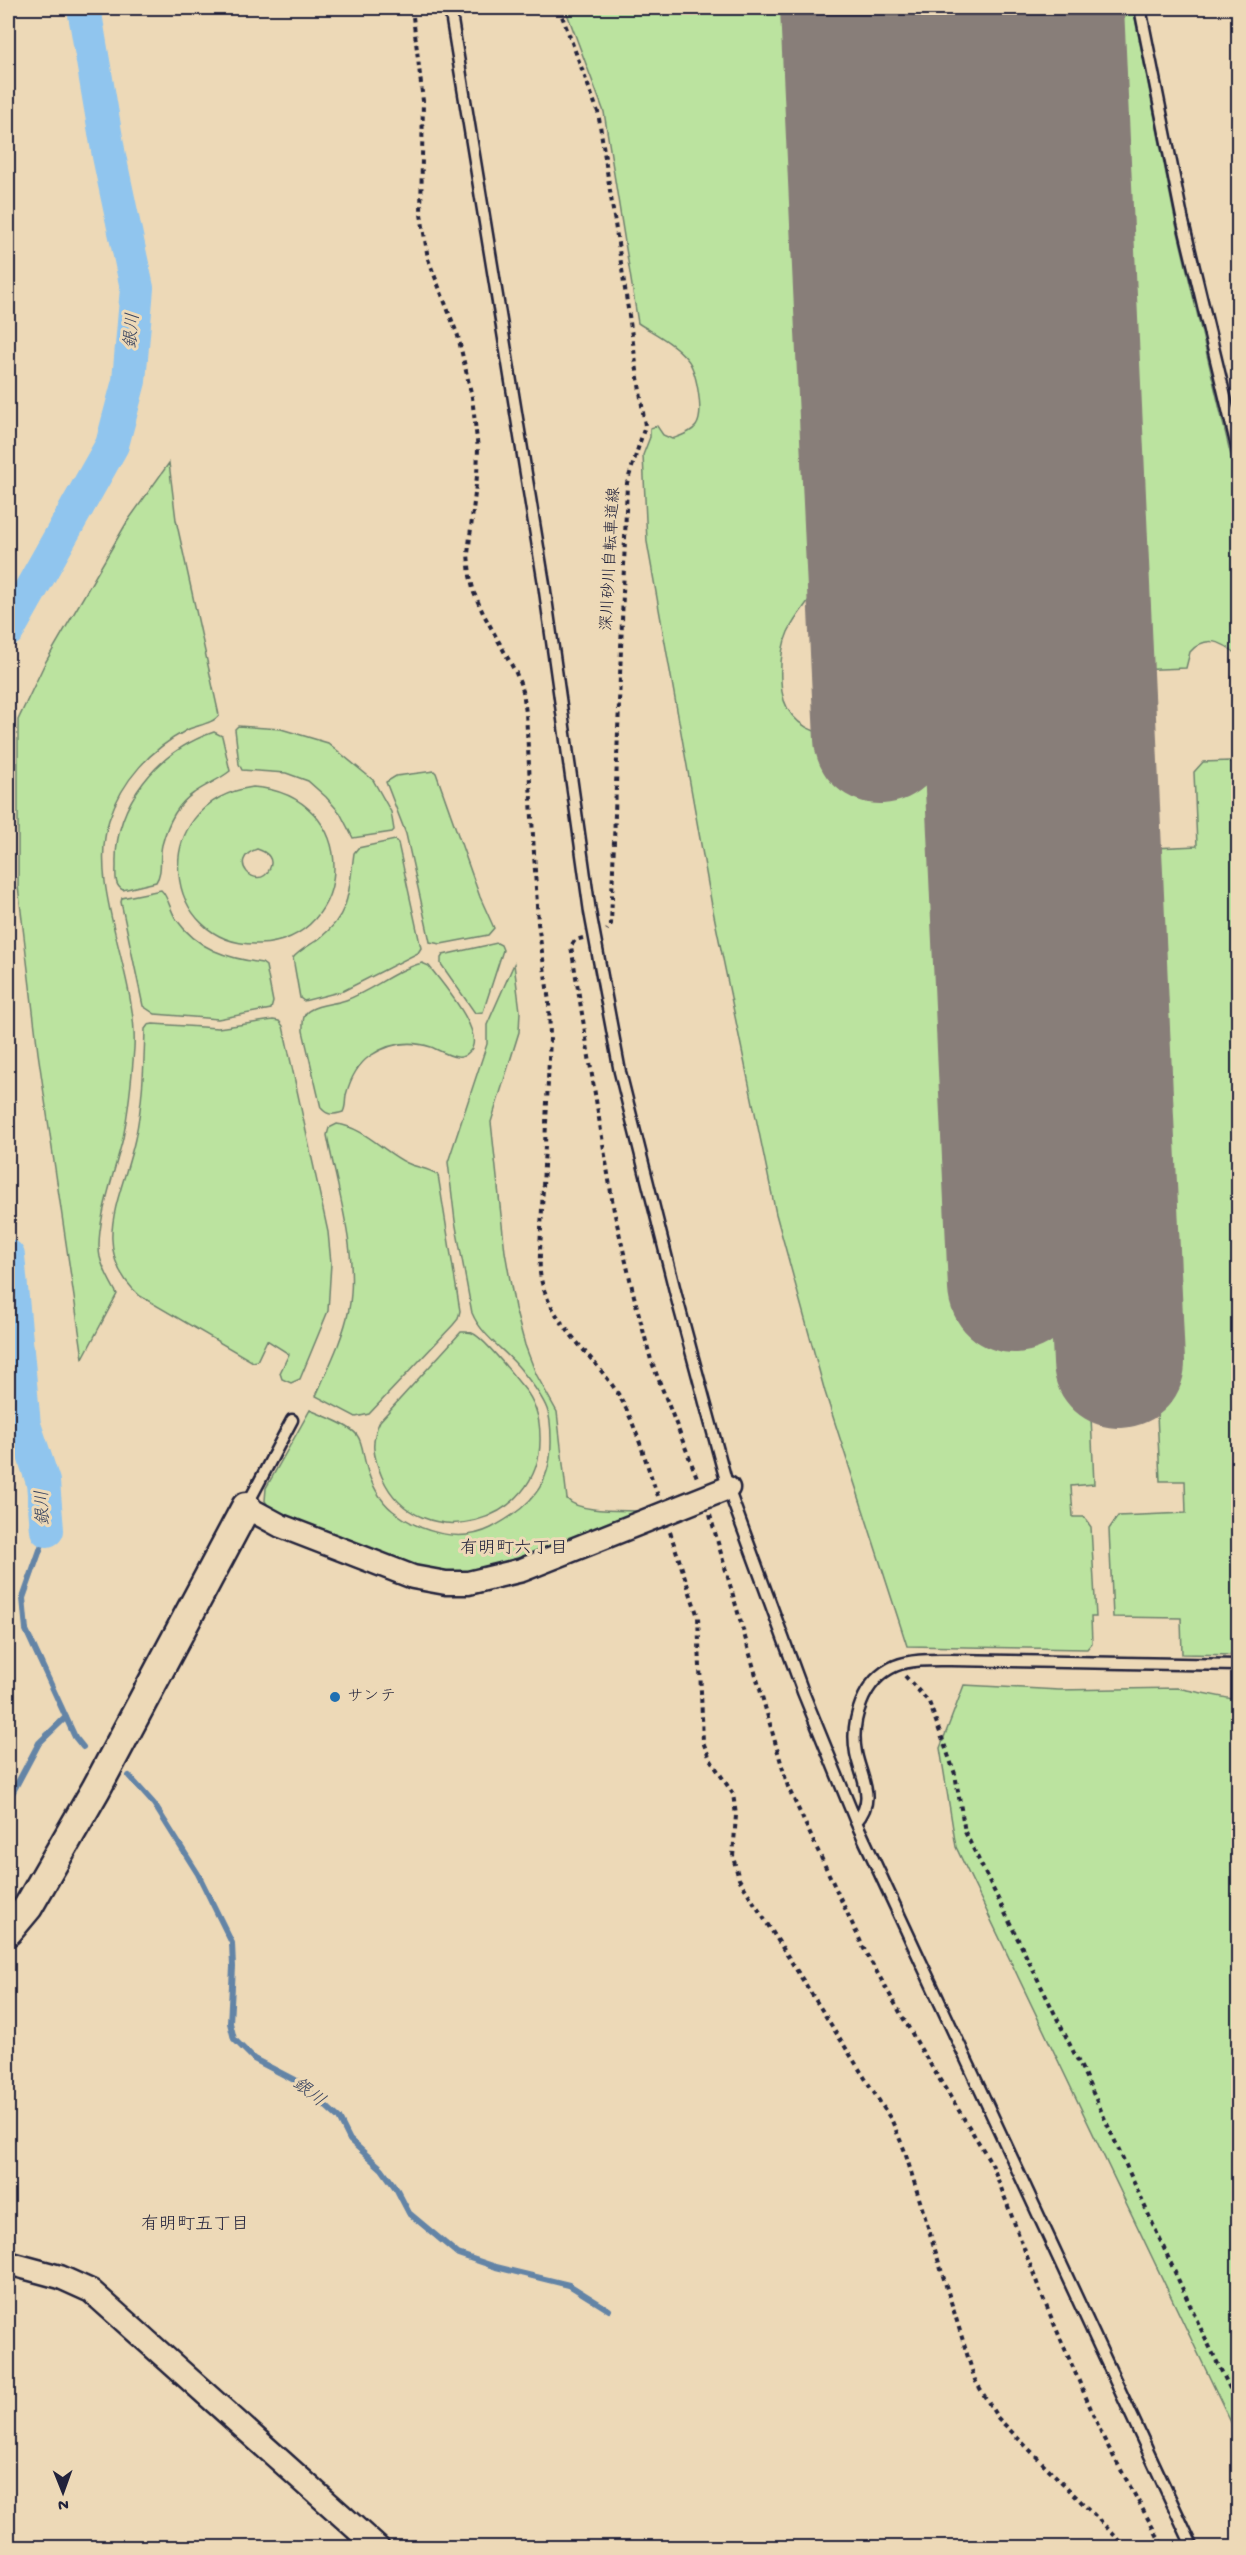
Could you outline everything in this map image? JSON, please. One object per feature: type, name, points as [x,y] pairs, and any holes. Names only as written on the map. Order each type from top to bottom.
[{"type":"street","points":[[8,1931],[28,1907],[96,1789],[246,1507],[280,1526],[413,1577],[446,1583],[468,1583],[522,1570],[728,1488]]},
{"type":"street","points":[[8,2263],[60,2277],[91,2291],[378,2547]]},
{"type":"lane","points":[[450,8],[544,584],[595,936],[620,1072],[728,1488],[803,1692],[856,1822],[1193,2547]]},
{"type":"lane","points":[[1140,8],[1183,222],[1239,452]]},
{"type":"lane","points":[[246,1507],[292,1420]]},
{"type":"lane","points":[[856,1822],[867,1804],[854,1733],[859,1708],[872,1683],[893,1667],[913,1661],[950,1660],[1239,1665]]},
{"type":"path","points":[[412,8],[423,101],[421,214],[428,260],[458,336],[472,397],[478,448],[468,554],[470,576],[474,593],[483,613],[516,673],[523,691],[526,713],[538,922],[549,1002],[550,1038],[540,1251],[541,1278],[547,1296],[558,1316],[620,1397],[633,1425],[698,1617],[703,1742],[710,1759],[733,1794],[736,1815],[733,1857],[739,1879],[892,2121],[904,2149],[975,2380],[987,2402],[997,2417],[1127,2547]]},
{"type":"path","name":"深川砂川自転車道線","points":[[559,8],[598,112],[645,426],[627,483],[610,924],[607,930],[595,936]]},
{"type":"path","points":[[893,1667],[929,1702],[955,1774],[965,1832],[1082,2069],[1195,2317],[1239,2405]]},
{"type":"green space","points":[[565,8],[807,8],[832,538],[821,582],[792,624],[786,638],[782,656],[781,681],[785,702],[794,718],[808,728],[826,735],[866,738],[904,735],[870,8],[1027,8],[1052,558],[1043,618],[1054,851],[1066,851],[1094,1484],[1071,1486],[1073,1517],[1084,1517],[1091,1527],[1096,1617],[1091,1617],[1092,1643],[1087,1649],[907,1646],[825,1392],[776,1214],[712,906],[647,542],[643,455],[650,437],[650,428],[657,426],[663,435],[672,439],[691,431],[699,420],[698,392],[690,364],[682,353],[638,323],[604,112]]},
{"type":"green space","points":[[1035,8],[1085,8],[1095,231],[1087,232],[1092,265],[1097,265],[1110,554],[1101,612],[1104,672],[1077,673],[1074,615],[1060,558]]},
{"type":"green space","points":[[1093,8],[1133,8],[1176,224],[1238,486],[1238,584],[1233,592],[1238,602],[1238,655],[1214,642],[1202,643],[1190,652],[1186,668],[1135,670],[1133,610],[1118,554],[1106,263],[1122,259],[1118,229],[1104,230]]},
{"type":"green space","points":[[169,463],[176,520],[219,715],[213,720],[187,730],[161,746],[150,756],[130,779],[109,820],[104,846],[104,874],[108,903],[129,991],[134,1048],[123,1138],[100,1230],[100,1257],[117,1294],[83,1358],[38,1053],[18,886],[18,720],[45,663],[127,522]]},
{"type":"green space","points":[[238,726],[281,729],[328,743],[373,780],[391,812],[394,830],[353,838],[340,813],[308,781],[286,773],[242,770],[239,764],[235,729]]},
{"type":"green space","points":[[214,732],[222,736],[230,771],[194,793],[178,809],[164,838],[156,882],[123,890],[118,886],[116,880],[117,843],[131,801],[158,766],[175,752]]},
{"type":"green space","points":[[1230,761],[1234,766],[1238,766],[1238,1655],[1182,1654],[1181,1618],[1113,1617],[1109,1529],[1118,1516],[1186,1513],[1185,1481],[1160,1481],[1132,849],[1197,846],[1194,772],[1203,762]]},
{"type":"green space","points":[[434,771],[480,897],[494,928],[488,935],[441,944],[430,942],[406,834],[386,782],[396,776]]},
{"type":"green space","points":[[253,787],[289,796],[314,814],[329,839],[334,867],[329,895],[315,919],[291,936],[259,944],[226,939],[202,923],[186,900],[179,873],[181,845],[194,819],[218,799]],"holes":[[[257,849],[269,856],[271,866],[264,876],[258,878],[247,872],[244,860],[248,854]]]},
{"type":"green space","points":[[395,840],[398,843],[421,948],[418,953],[343,991],[304,1001],[300,998],[293,958],[320,938],[338,920],[347,900],[354,853],[358,848]]},
{"type":"green space","points":[[1123,849],[1148,1386],[1126,1410],[1100,1388],[1074,851]]},
{"type":"green space","points":[[161,890],[176,919],[194,938],[214,951],[266,966],[273,1002],[271,1009],[218,1019],[155,1014],[143,1006],[121,902],[122,898]]},
{"type":"green space","points":[[497,943],[503,950],[483,1012],[475,1013],[441,964],[441,958],[443,955]]},
{"type":"green space","points":[[422,963],[429,966],[468,1022],[473,1044],[469,1052],[457,1057],[431,1047],[407,1043],[384,1048],[370,1056],[358,1068],[348,1089],[343,1112],[328,1114],[321,1108],[303,1031],[307,1012],[356,996],[403,970]]},
{"type":"green space","points":[[514,964],[520,1011],[519,1032],[491,1122],[505,1252],[515,1308],[536,1374],[557,1412],[567,1499],[581,1507],[591,1509],[640,1511],[492,1570],[469,1574],[416,1569],[271,1510],[265,1501],[266,1488],[310,1410],[342,1424],[357,1435],[361,1442],[370,1478],[384,1502],[393,1511],[427,1530],[466,1535],[491,1528],[527,1503],[542,1482],[550,1456],[551,1428],[548,1413],[529,1380],[488,1337],[472,1313],[455,1221],[448,1162],[487,1044],[487,1025]]},
{"type":"green space","points":[[279,1021],[283,1026],[328,1232],[331,1263],[328,1311],[300,1379],[291,1383],[282,1379],[280,1373],[289,1354],[267,1340],[257,1361],[253,1362],[140,1296],[124,1278],[115,1260],[112,1240],[117,1201],[138,1125],[143,1084],[145,1029],[148,1025],[153,1024],[218,1028]]},
{"type":"green space","points":[[337,1124],[365,1135],[407,1163],[438,1175],[460,1311],[453,1325],[369,1414],[356,1417],[316,1396],[343,1331],[349,1309],[351,1288],[346,1222],[327,1135],[329,1128]]},
{"type":"green space","points":[[461,1332],[472,1333],[480,1338],[531,1398],[539,1423],[540,1437],[536,1467],[522,1492],[501,1510],[476,1520],[449,1523],[422,1517],[399,1502],[382,1477],[376,1462],[374,1442],[380,1421]]},
{"type":"green space","points":[[964,1685],[1059,1690],[1177,1688],[1238,1700],[1238,2437],[956,1847],[940,1748]]},
{"type":"waterway","name":"銀川","points":[[8,630],[112,445],[129,381],[137,288],[109,156],[84,8]]},
{"type":"waterway","name":"銀川","points":[[8,1256],[24,1425],[43,1482],[47,1530]]},
{"type":"waterway","name":"銀川","points":[[47,1530],[23,1598],[26,1630],[75,1737],[83,1747]]},
{"type":"waterway","points":[[8,1801],[39,1743],[66,1717]]},
{"type":"waterway","name":"銀川","points":[[129,1776],[154,1804],[198,1874],[232,1943],[230,2023],[234,2039],[254,2059],[300,2083],[339,2118],[350,2140],[382,2169],[397,2190],[409,2213],[458,2254],[496,2267],[569,2285],[609,2310]]},
{"type":"runway","points":[[846,8],[880,738]]},
{"type":"runway","points":[[955,8],[1014,1287]]},
{"type":"runway","points":[[1058,8],[1119,1362]]},
{"type":"place","name":"サンテ","points":[[335,1697]]},
{"type":"district","name":"有明町六丁目","points":[[514,1549]]},
{"type":"district","name":"有明町五丁目","points":[[195,2225]]}]
